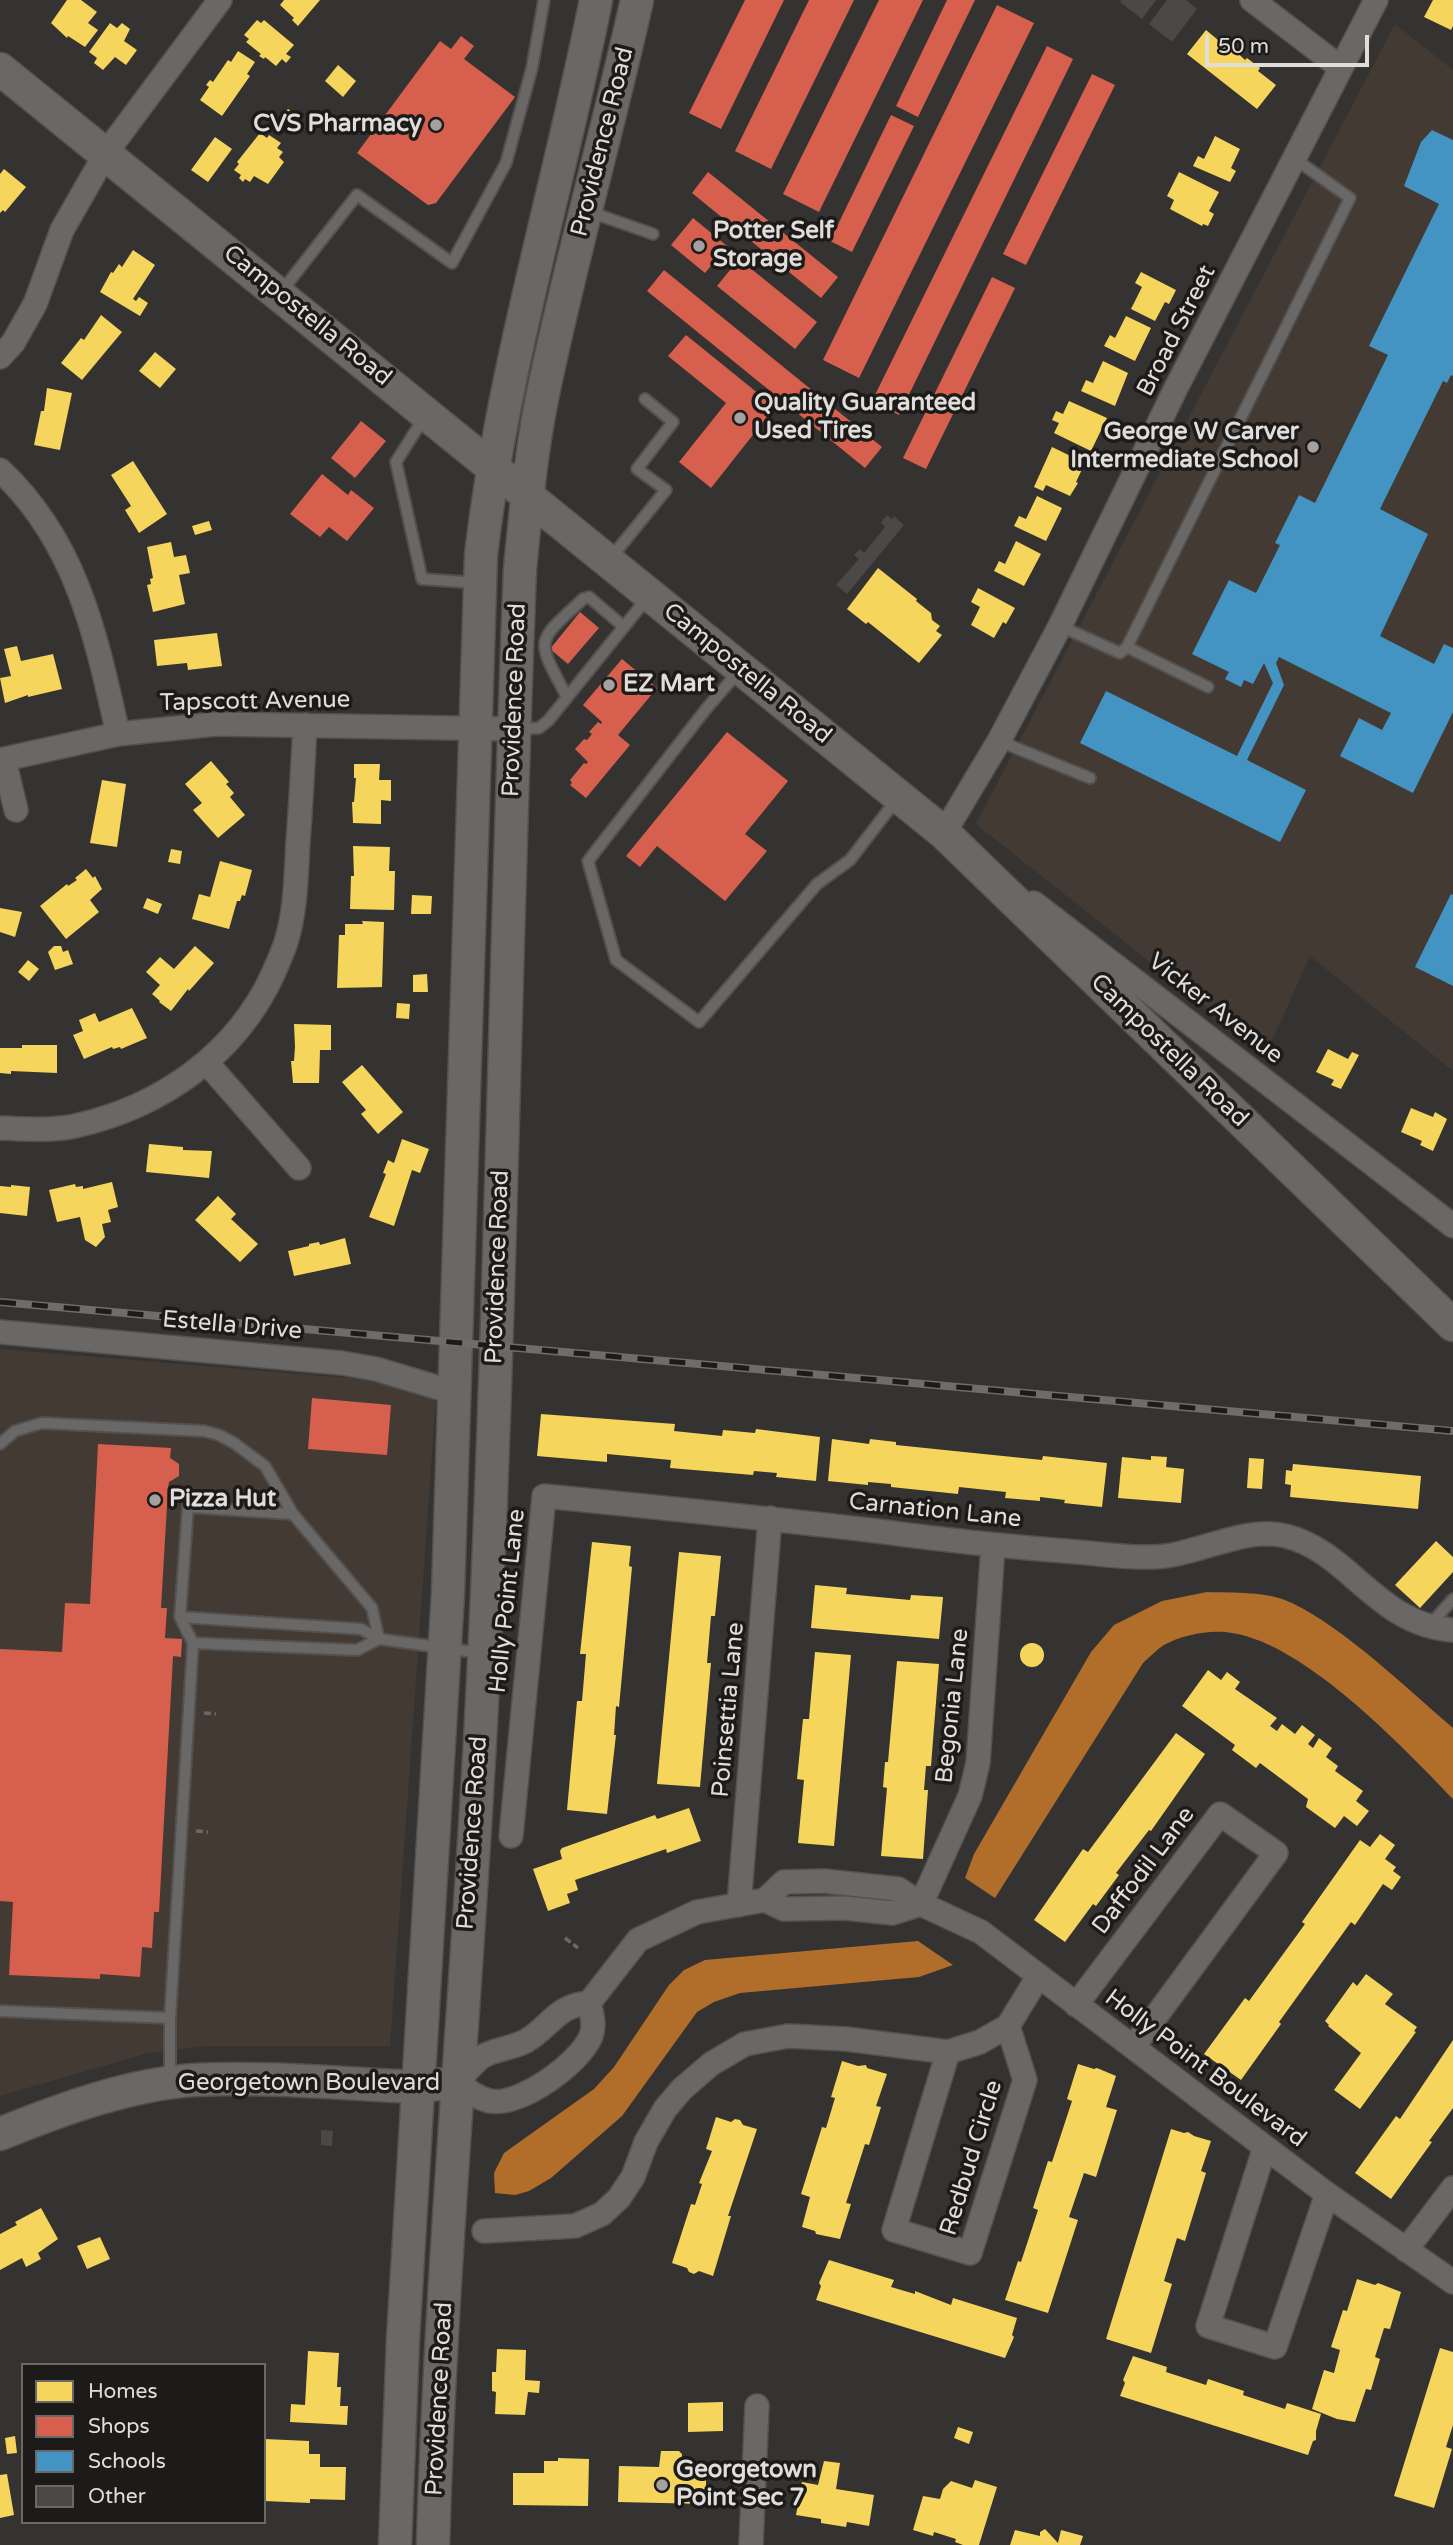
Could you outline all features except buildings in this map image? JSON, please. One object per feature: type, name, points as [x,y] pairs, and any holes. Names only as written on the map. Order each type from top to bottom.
[{"type":"main road","name":"Providence Road","points":[[395,2545],[403,2339],[445,1648],[456,1393],[480,1227],[514,729],[520,569],[527,495],[544,389],[614,107],[637,0]]},
{"type":"main road","name":"Providence Road","points":[[433,2545],[457,2082],[484,1653],[474,728],[481,555],[493,467],[508,390],[601,1]]},
{"type":"main road","points":[[601,1],[614,107]]},
{"type":"main road","name":"Campostella Road","points":[[0,69],[944,833],[1453,1325]]},
{"type":"main road","name":"Georgetown Boulevard","points":[[0,2134],[61,2109],[105,2097],[193,2080],[418,2087],[457,2082]]},
{"type":"street","points":[[0,358],[13,343],[35,304],[62,230],[106,153],[219,0]]},
{"type":"street","points":[[1252,0],[1341,68]]},
{"type":"street","name":"Broad Street","points":[[944,833],[999,741],[1060,626],[1176,388],[1376,0]]},
{"type":"street","points":[[0,470],[19,488],[49,526],[74,576],[96,635],[118,734]]},
{"type":"street","name":"Tapscott Avenue","points":[[2,760],[118,734],[216,724],[514,729]]},
{"type":"street","points":[[0,1128],[28,1130],[73,1126],[125,1110],[167,1092],[207,1063],[246,1019],[266,988],[286,945],[295,907],[305,725]]},
{"type":"street","points":[[2,760],[16,810]]},
{"type":"street","name":"Vicker Avenue","points":[[944,833],[1453,1226]]},
{"type":"street","points":[[207,1063],[299,1168]]},
{"type":"street","name":"Estella Drive","points":[[0,1332],[355,1365],[456,1393]]},
{"type":"street","name":"Carnation Lane","points":[[544,1496],[770,1518],[993,1546],[1151,1557],[1181,1555],[1257,1534],[1284,1535],[1315,1547],[1406,1619],[1428,1627],[1453,1630]]},
{"type":"street","name":"Holly Point Lane","points":[[511,1836],[544,1496]]},
{"type":"street","name":"Poinsettia Lane","points":[[739,1905],[770,1518]]},
{"type":"street","name":"Begonia Lane","points":[[921,1904],[970,1796],[978,1763],[993,1546]]},
{"type":"street","name":"Daffodil Lane","points":[[1076,2005],[1220,1814],[1276,1853],[1134,2046]]},
{"type":"street","points":[[589,2003],[594,2022],[591,2036],[577,2055],[554,2076],[531,2091],[501,2102],[490,2101],[473,2095],[457,2082],[481,2057],[510,2049],[542,2030],[557,2014],[575,2004],[589,2003],[638,1940],[697,1912],[765,1899],[784,1909],[845,1908],[892,1913],[921,1904]]},
{"type":"street","name":"Holly Point Boulevard","points":[[921,1904],[981,1932],[1326,2194],[1453,2282]]},
{"type":"street","points":[[484,2231],[575,2227],[602,2214],[619,2198],[633,2176],[646,2142],[665,2109],[682,2089],[711,2064],[745,2044],[788,2036],[846,2039],[948,2052],[980,2042],[1008,2026],[1038,1977]]},
{"type":"street","name":"Redbud Circle","points":[[948,2052],[894,2230],[970,2253],[1025,2080],[1008,2026]]},
{"type":"street","points":[[1265,2147],[1208,2326],[1275,2347],[1326,2194]]},
{"type":"street","points":[[1406,2250],[1453,2188]]},
{"type":"street","points":[[751,2545],[757,2406]]},
{"type":"lane","points":[[279,294],[357,195],[452,263],[506,163],[532,68],[544,0]]},
{"type":"lane","points":[[1060,626],[1119,653],[1127,647],[1350,198],[1295,159]]},
{"type":"lane","points":[[587,211],[653,234]]},
{"type":"lane","points":[[609,561],[666,490],[637,469],[673,422],[645,399]]},
{"type":"lane","points":[[427,413],[396,463],[422,579],[480,583]]},
{"type":"lane","points":[[514,729],[539,729],[548,721],[650,595]]},
{"type":"lane","points":[[567,697],[543,648],[552,628],[583,599],[589,597],[624,627]]},
{"type":"lane","points":[[1127,647],[1208,687]]},
{"type":"lane","points":[[741,669],[706,709],[588,861],[616,960],[699,1022],[817,884],[850,860],[899,797]]},
{"type":"lane","points":[[999,741],[1090,778]]},
{"type":"lane","points":[[0,1444],[15,1432],[42,1423],[204,1431],[226,1438],[265,1466],[293,1514],[372,1608],[379,1639]]},
{"type":"lane","points":[[170,2084],[170,2018],[192,1643],[180,1617],[188,1507],[293,1514]]},
{"type":"lane","points":[[1428,1627],[1453,1599]]},
{"type":"lane","points":[[180,1617],[361,1629],[379,1639],[484,1653]]},
{"type":"lane","points":[[192,1643],[357,1650],[379,1639]]},
{"type":"lane","points":[[0,2011],[170,2018]]},
{"type":"path","points":[[565,1938],[578,1948]]},
{"type":"shaded area","name":"George W Carver Intermediate School","points":[[1395,24],[1453,70],[1453,1071],[1310,956],[1266,1054],[976,824]]},
{"type":"shaded area","points":[[0,1349],[372,1380],[436,1397],[390,2046],[204,2046],[145,2054],[0,2096]]},
{"type":"shaded area","points":[[1207,1592],[1261,1595],[1292,1603],[1333,1628],[1375,1660],[1453,1728],[1453,1799],[1351,1700],[1290,1656],[1260,1641],[1232,1633],[1197,1634],[1164,1645],[1143,1663],[995,1898],[965,1878],[974,1854],[1091,1652],[1114,1625],[1162,1601]]},
{"type":"shaded area","points":[[918,1941],[953,1965],[919,1977],[740,1993],[714,2002],[697,2012],[622,2116],[551,2178],[529,2191],[515,2195],[495,2193],[494,2173],[504,2153],[594,2089],[614,2067],[669,1985],[684,1970],[705,1960]]},
{"type":"railway","points":[[0,1302],[1453,1431]]},
{"type":"place","name":"CVS Pharmacy","points":[[436,125]]},
{"type":"place","name":"Potter Self Storage","points":[[699,246]]},
{"type":"place","name":"Quality Guaranteed Used Tires","points":[[740,418]]},
{"type":"place","name":"George W Carver Intermediate School","points":[[1313,447]]},
{"type":"place","name":"EZ Mart","points":[[609,685]]},
{"type":"place","name":"Pizza Hut","points":[[155,1500]]},
{"type":"place","name":"Georgetown Point Sec 7","points":[[662,2485]]}]
